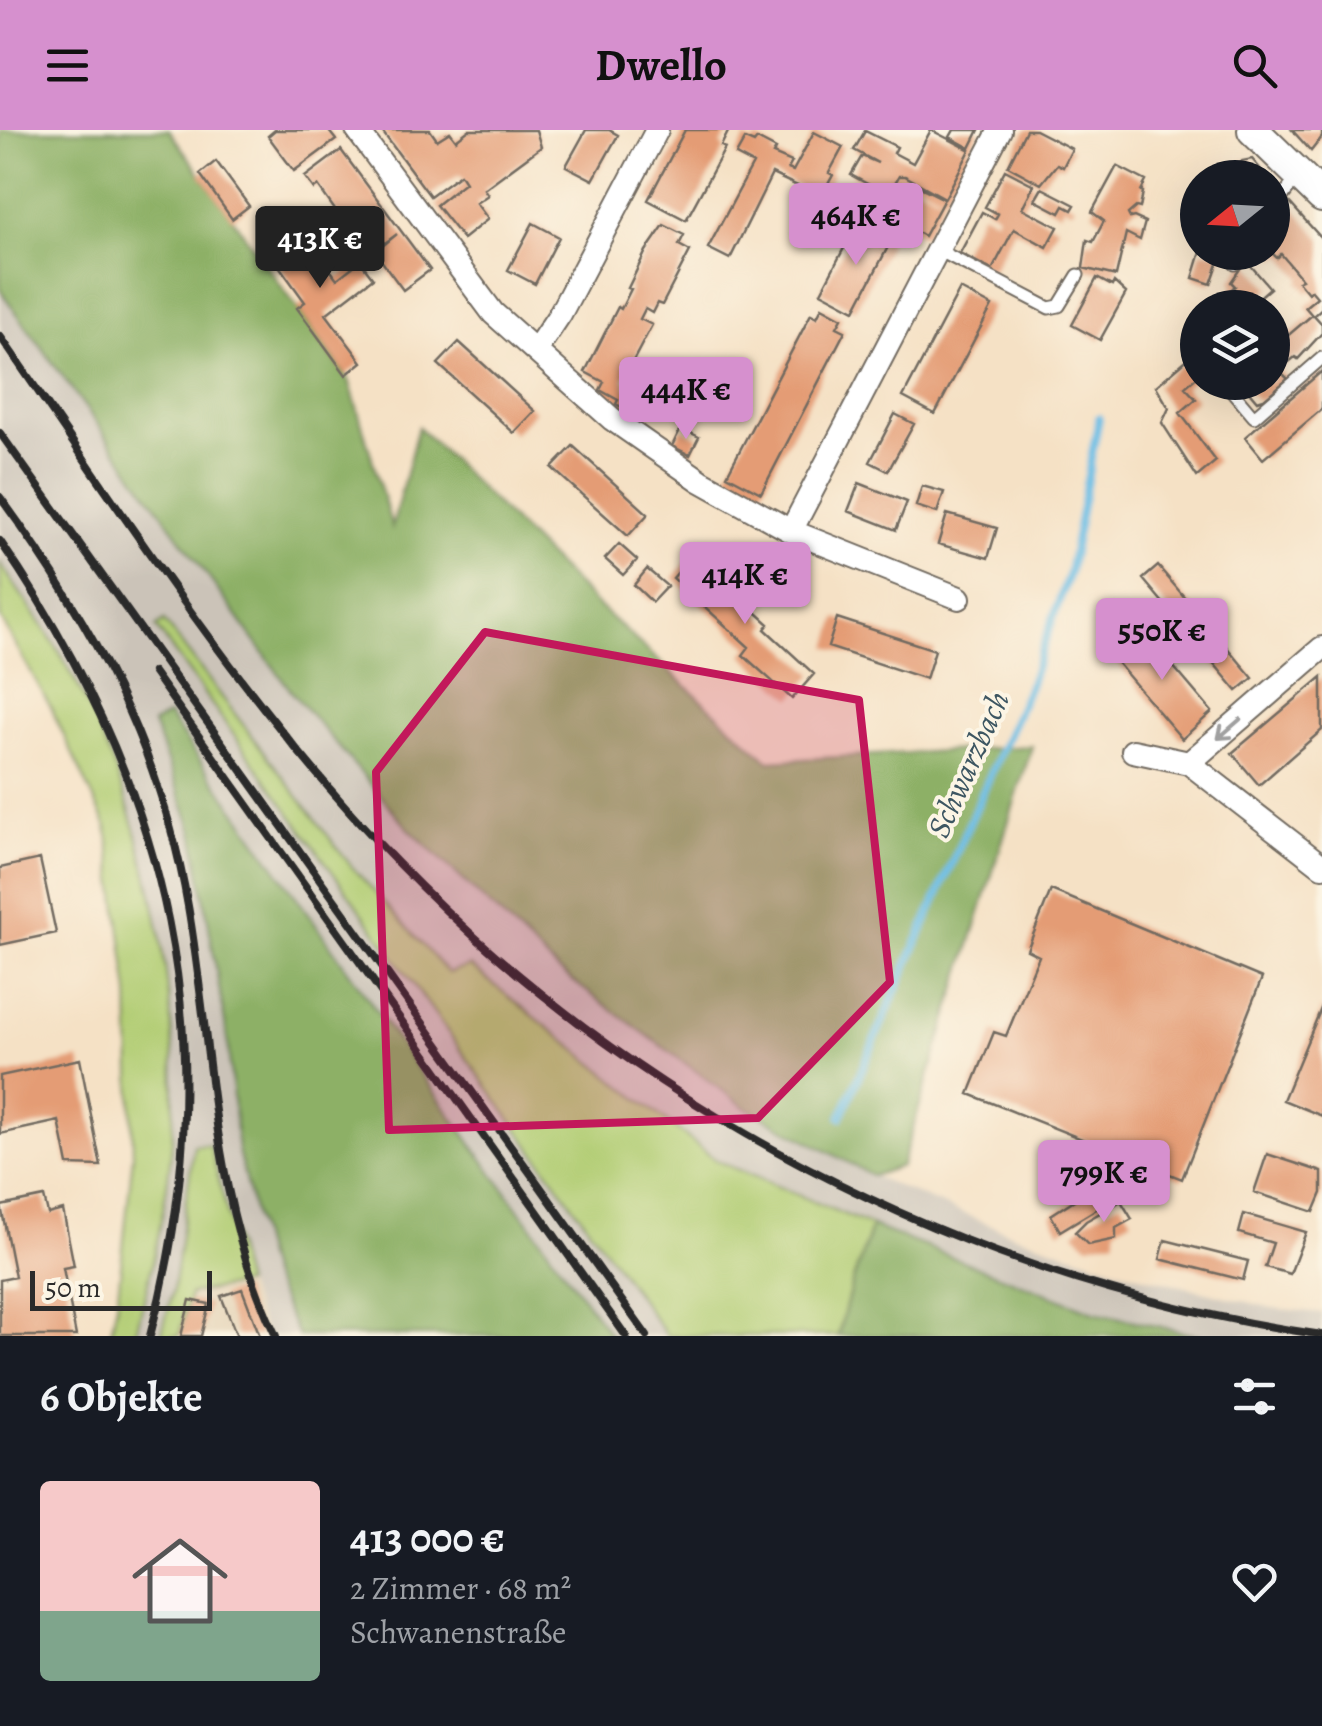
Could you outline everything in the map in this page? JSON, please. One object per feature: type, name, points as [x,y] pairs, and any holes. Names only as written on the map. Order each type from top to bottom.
[{"type":"main road","points":[[1253,130],[1322,196]]},
{"type":"street","points":[[357,130],[494,313],[627,430],[701,481],[791,531],[958,598]]},
{"type":"street","points":[[536,350],[560,314],[657,130]]},
{"type":"street","points":[[791,531],[1000,130]]},
{"type":"street","points":[[1189,763],[1322,648]]},
{"type":"street","points":[[1134,751],[1189,763],[1322,866]]},
{"type":"lane","points":[[1290,186],[1300,172]]},
{"type":"lane","points":[[938,250],[1048,308],[1060,306],[1078,276]]},
{"type":"lane","points":[[1290,386],[1322,358]]},
{"type":"lane","points":[[1239,400],[1254,418],[1274,400]]},
{"type":"highlighted area","points":[[485,632],[859,700],[890,982],[758,1118],[389,1130],[376,772]]},
{"type":"shaded area","points":[[0,290],[291,691],[409,829],[558,970],[745,1107],[873,1176],[1017,1236],[1141,1276],[1272,1308],[1322,1313],[1322,1336],[1201,1336],[1094,1312],[717,1161],[470,967],[449,973],[352,867],[156,627],[667,1336],[611,1336],[419,1071],[154,725],[193,830],[227,1035],[238,1151],[269,1273],[298,1336],[267,1336],[245,1284],[173,1290],[161,1336],[135,1336],[151,1270],[174,1053],[165,954],[146,867],[116,773],[63,659],[0,563]]},
{"type":"shaded area","points":[[245,1284],[267,1336],[179,1336],[190,1294]]},
{"type":"green space","points":[[0,130],[169,130],[349,380],[392,527],[418,427],[596,604],[769,761],[1032,746],[901,1166],[873,1176],[745,1107],[558,970],[409,829],[291,691],[0,290]]},
{"type":"green space","points":[[0,563],[63,658],[91,713],[136,831],[152,892],[171,1018],[172,1142],[162,1215],[135,1336],[110,1336],[133,1155],[129,993],[107,827],[50,706],[0,617]]},
{"type":"green space","points":[[164,621],[352,867],[448,973],[470,966],[717,1161],[872,1226],[838,1336],[667,1336],[156,627]]},
{"type":"green space","points":[[168,715],[611,1336],[298,1336],[269,1273],[238,1151],[227,1035],[193,830],[153,724]]},
{"type":"green space","points":[[194,1145],[210,1145],[245,1284],[190,1294],[179,1336],[161,1336],[173,1290]]},
{"type":"green space","points":[[872,1226],[1094,1312],[1201,1336],[838,1336]]},
{"type":"building","points":[[275,130],[328,130],[336,140],[294,171],[268,136]]},
{"type":"building","points":[[381,130],[430,130],[437,140],[450,132],[456,140],[469,130],[536,130],[541,147],[484,189],[488,195],[476,203],[488,219],[463,239],[436,205],[465,182],[460,174],[430,196]]},
{"type":"building","points":[[586,130],[609,130],[618,135],[593,180],[566,166]]},
{"type":"building","points":[[685,130],[729,130],[721,146],[725,148],[686,220],[648,200]]},
{"type":"building","points":[[931,130],[970,150],[945,198],[905,176],[899,176],[888,195],[851,175],[862,156],[878,163],[854,150],[865,131],[897,147],[894,153],[913,163]]},
{"type":"building","points":[[954,130],[979,130],[970,148],[950,137]]},
{"type":"building","points":[[1026,130],[1035,130],[1072,149],[1063,167],[1057,164],[1041,184],[1008,166]]},
{"type":"building","points":[[1292,130],[1322,130],[1322,137],[1311,151]]},
{"type":"building","points":[[814,132],[843,147],[821,197],[772,174],[730,259],[708,248],[753,164],[736,155],[745,139],[754,143],[757,139],[776,149],[773,154],[792,162],[788,169],[793,171]]},
{"type":"building","points":[[341,150],[430,270],[403,290],[375,252],[397,234],[369,255],[348,236],[352,233],[318,186],[314,189],[305,177]]},
{"type":"building","points":[[216,161],[249,206],[232,219],[200,174]]},
{"type":"building","points":[[1117,166],[1146,181],[1140,208],[1128,214],[1145,222],[1140,240],[1126,233],[1116,276],[1083,268],[1087,240],[1093,242],[1104,221],[1092,212]]},
{"type":"building","points":[[1005,170],[1034,185],[1022,208],[1058,227],[1047,247],[1014,229],[992,270],[960,253],[982,212],[995,219],[998,214],[985,207]]},
{"type":"building","points":[[916,185],[944,199],[924,236],[896,220]]},
{"type":"building","points":[[1042,188],[1075,205],[1072,210],[1064,206],[1060,213],[1035,200]]},
{"type":"building","points":[[1290,203],[1322,239],[1322,308],[1314,315],[1322,324],[1322,333],[1298,359],[1290,361],[1290,334],[1312,315],[1305,307],[1317,297],[1298,281],[1302,279],[1290,265]]},
{"type":"building","points":[[533,223],[559,237],[535,284],[508,270]]},
{"type":"building","points":[[664,225],[684,235],[679,245],[690,251],[662,305],[657,303],[652,313],[645,309],[640,319],[652,325],[623,380],[628,382],[625,386],[653,401],[644,419],[616,404],[618,400],[600,390],[604,382],[585,372],[618,307],[621,309],[646,251]]},
{"type":"building","points":[[856,225],[890,243],[855,310],[821,292]]},
{"type":"building","points":[[281,232],[289,244],[304,234],[317,252],[321,249],[330,261],[326,264],[337,279],[360,261],[373,278],[326,314],[362,362],[346,375],[297,308],[305,302],[264,245]]},
{"type":"building","points":[[1195,270],[1216,270],[1211,284],[1193,278]]},
{"type":"building","points":[[1239,270],[1255,270],[1270,288],[1231,290],[1235,286],[1231,282]]},
{"type":"building","points":[[1097,278],[1112,286],[1114,282],[1126,293],[1100,340],[1072,325]]},
{"type":"building","points":[[960,289],[992,306],[935,414],[903,397]]},
{"type":"building","points":[[822,307],[842,318],[837,327],[845,331],[761,493],[727,475],[811,314],[817,317]]},
{"type":"building","points":[[459,342],[535,411],[514,433],[438,364]]},
{"type":"building","points":[[1180,365],[1180,400],[1195,400],[1180,413],[1216,461],[1197,477],[1162,423],[1169,408],[1156,386]]},
{"type":"building","points":[[1322,371],[1322,409],[1263,459],[1245,437]]},
{"type":"building","points":[[895,414],[914,424],[888,471],[870,462]]},
{"type":"building","points":[[681,428],[699,437],[690,455],[672,446]]},
{"type":"building","points":[[573,446],[648,514],[628,536],[552,468]]},
{"type":"building","points":[[859,483],[907,502],[896,530],[848,511]]},
{"type":"building","points":[[922,486],[944,492],[937,513],[916,506]]},
{"type":"building","points":[[947,514],[997,528],[988,558],[938,544]]},
{"type":"building","points":[[619,544],[637,560],[623,575],[605,559]]},
{"type":"building","points":[[693,555],[769,624],[765,629],[814,674],[792,699],[743,655],[749,647],[673,578]]},
{"type":"building","points":[[1158,566],[1253,678],[1237,691],[1143,579]]},
{"type":"building","points":[[647,569],[667,586],[652,602],[634,585]]},
{"type":"building","points":[[837,618],[935,650],[926,679],[828,647]]},
{"type":"building","points":[[1138,625],[1212,712],[1182,739],[1114,659],[1130,646],[1123,638]]},
{"type":"building","points":[[1322,677],[1322,730],[1259,785],[1232,753]]},
{"type":"building","points":[[40,859],[56,933],[0,945],[0,868]]},
{"type":"building","points":[[1051,890],[1262,978],[1182,1179],[969,1094],[994,1032],[1006,1036],[1039,956],[1027,950]]},
{"type":"building","points":[[1322,1006],[1322,1116],[1283,1100]]},
{"type":"building","points":[[80,1059],[101,1166],[68,1165],[59,1121],[0,1134],[0,1076]]},
{"type":"building","points":[[1267,1154],[1322,1172],[1322,1193],[1314,1212],[1254,1192]]},
{"type":"building","points":[[1093,1188],[1103,1205],[1060,1231],[1051,1215]]},
{"type":"building","points":[[44,1197],[48,1214],[63,1210],[74,1266],[63,1268],[76,1336],[0,1336],[0,1280],[15,1277],[1,1206]]},
{"type":"building","points":[[1121,1201],[1132,1219],[1116,1228],[1116,1239],[1088,1245],[1075,1232],[1086,1221]]},
{"type":"building","points":[[1244,1214],[1306,1232],[1290,1274],[1265,1267],[1273,1243],[1239,1233]]},
{"type":"building","points":[[1165,1240],[1248,1261],[1243,1280],[1160,1259]]},
{"type":"building","points":[[242,1289],[260,1336],[237,1336],[221,1296]]},
{"type":"building","points":[[190,1300],[209,1304],[201,1336],[181,1336]]},
{"type":"waterway","name":"Schwarzbach","points":[[841,1117],[1029,686],[1069,573],[1099,418]]},
{"type":"railway","points":[[0,336],[159,567],[285,735],[430,895],[538,990],[654,1076],[777,1151],[906,1215],[1041,1267],[1180,1308],[1322,1335]]},
{"type":"railway","points":[[0,433],[647,1336]]},
{"type":"railway","points":[[0,497],[65,592],[93,641],[119,690],[160,794],[188,906],[226,1179],[238,1233],[276,1336]]},
{"type":"railway","points":[[0,541],[58,634],[106,728],[143,824],[168,921],[182,1021],[184,1123],[173,1228],[150,1336]]},
{"type":"railway","points":[[153,672],[626,1336]]}]
